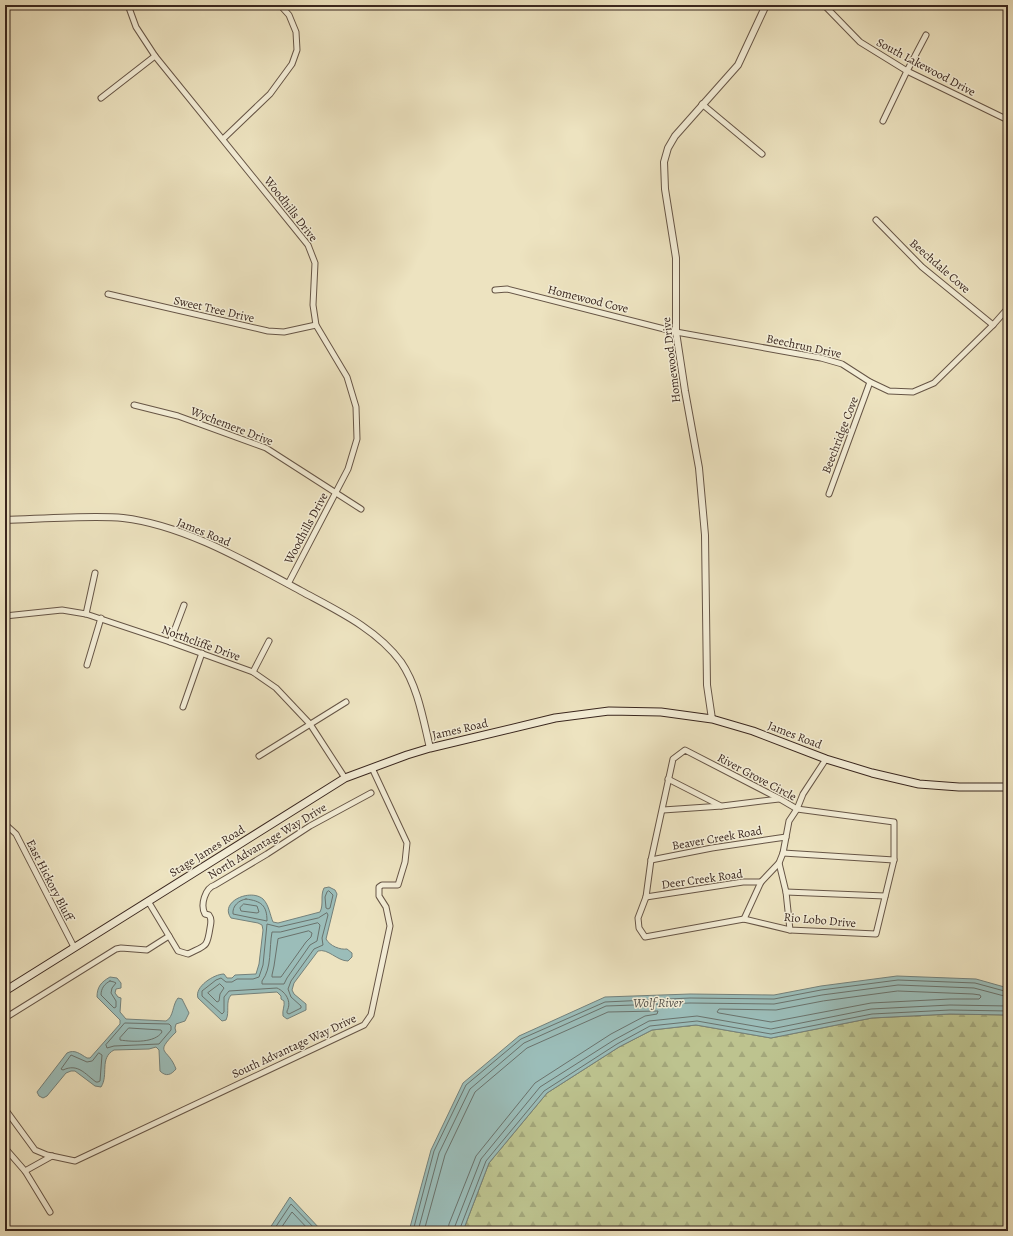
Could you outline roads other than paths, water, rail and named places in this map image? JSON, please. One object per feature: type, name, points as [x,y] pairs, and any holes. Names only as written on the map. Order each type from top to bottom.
[{"type":"main road","name":"James Road","points":[[430,748],[554,718],[609,711],[661,712],[712,719],[753,731],[826,759],[919,784],[959,787],[1008,787]]},
{"type":"main road","name":"Stage James Road","points":[[5,991],[345,778],[430,748]]},
{"type":"street","name":"Woodhills Drive","points":[[128,5],[136,27],[155,56],[308,245],[315,263],[313,305],[316,326],[348,377],[356,406],[357,439],[348,469],[288,584]]},
{"type":"street","points":[[223,139],[270,94],[292,64],[297,50],[296,32],[288,15],[280,5]]},
{"type":"street","name":"Homewood Drive","points":[[712,719],[707,685],[705,535],[700,475],[676,332],[676,258],[665,189],[664,162],[668,148],[675,136],[738,65],[766,5]]},
{"type":"street","name":"South Lakewood Drive","points":[[824,5],[860,42],[907,71],[1008,120]]},
{"type":"street","points":[[883,121],[926,35]]},
{"type":"street","points":[[101,98],[155,56]]},
{"type":"street","points":[[702,104],[762,154]]},
{"type":"street","name":"Beechdale Cove","points":[[876,220],[922,267],[993,325]]},
{"type":"street","name":"Homewood Cove","points":[[495,290],[507,289],[676,332]]},
{"type":"street","name":"Sweet Tree Drive","points":[[108,294],[268,331],[284,332],[316,326]]},
{"type":"street","name":"Beechrun Drive","points":[[676,332],[821,358],[842,364],[870,382],[889,391],[914,392],[934,383],[993,325],[1008,308]]},
{"type":"street","name":"Beechridge Cove","points":[[829,494],[870,382]]},
{"type":"street","name":"Wychemere Drive","points":[[134,405],[178,416],[266,448],[336,494],[362,509]]},
{"type":"street","name":"James Road","points":[[5,520],[71,517],[122,518],[139,520],[209,544],[253,565],[357,623],[394,652],[409,675],[417,698],[430,748]]},
{"type":"street","points":[[86,614],[95,573]]},
{"type":"street","points":[[170,642],[184,605]]},
{"type":"street","name":"Northcliffe Drive","points":[[5,616],[62,610],[86,614],[253,672],[276,688],[310,724],[345,778]]},
{"type":"street","points":[[87,665],[101,618]]},
{"type":"street","points":[[253,672],[269,641]]},
{"type":"street","points":[[183,707],[202,654]]},
{"type":"street","points":[[259,756],[346,702]]},
{"type":"street","name":"River Grove Circle","points":[[668,779],[673,759],[685,750],[797,809],[894,822],[894,860]]},
{"type":"street","points":[[744,919],[761,882],[779,863],[783,853],[789,821],[797,809],[803,794],[826,759]]},
{"type":"street","name":"South Advantage Way Drive","points":[[5,1109],[35,1150],[52,1156],[75,1161],[364,1025],[371,1016],[390,926],[386,907],[379,896],[380,887],[382,885],[398,885],[405,862],[407,843],[372,768]]},
{"type":"street","points":[[646,897],[651,860],[663,810],[668,779],[722,806]]},
{"type":"street","name":"North Advantage Way Drive","points":[[148,901],[178,951],[188,954],[208,942],[211,918],[203,911],[206,892],[210,887],[267,854],[310,826],[371,793]]},
{"type":"street","points":[[663,810],[722,806],[780,799]]},
{"type":"street","name":"East Hickory Bluff","points":[[5,824],[16,834],[74,947]]},
{"type":"street","name":"Beaver Creek Road","points":[[651,860],[712,848],[786,837]]},
{"type":"street","points":[[783,853],[894,860],[885,896],[786,892]]},
{"type":"street","points":[[779,863],[786,892],[790,930]]},
{"type":"street","name":"Deer Creek Road","points":[[646,897],[743,882],[761,882]]},
{"type":"street","name":"Rio Lobo Drive","points":[[646,897],[638,918],[639,928],[645,937],[744,919],[790,930],[876,934],[885,896]]},
{"type":"street","points":[[5,1018],[116,949],[147,950],[169,936]]},
{"type":"street","points":[[5,1148],[25,1171],[50,1212]]},
{"type":"street","points":[[25,1171],[52,1156]]},
{"type":"water","points":[[329,887],[335,890],[337,894],[326,939],[335,947],[347,949],[352,953],[352,957],[348,961],[340,959],[325,951],[318,951],[294,983],[292,990],[294,994],[306,1004],[306,1010],[287,1019],[283,1016],[284,1001],[277,992],[231,995],[228,1001],[226,1020],[222,1021],[198,998],[199,990],[202,986],[215,976],[224,974],[227,978],[232,978],[235,975],[256,974],[259,964],[263,930],[262,925],[231,918],[228,912],[232,902],[244,896],[257,896],[263,899],[267,904],[273,922],[278,923],[320,912],[324,888]]},
{"type":"water","name":"Wolf River","points":[[897,976],[976,979],[1008,988],[1008,1015],[950,1014],[872,1018],[771,1038],[696,1025],[652,1030],[619,1047],[547,1093],[489,1163],[463,1231],[409,1231],[431,1150],[463,1083],[519,1036],[605,997],[690,994],[774,995],[821,986]]},
{"type":"water","points":[[110,977],[117,978],[121,983],[121,988],[116,989],[115,993],[121,998],[120,1012],[126,1019],[166,1021],[172,1014],[178,998],[182,999],[189,1013],[185,1021],[176,1024],[176,1032],[165,1044],[164,1048],[164,1051],[173,1062],[176,1069],[172,1073],[168,1074],[164,1074],[160,1071],[159,1050],[156,1047],[149,1049],[114,1050],[109,1053],[105,1062],[104,1077],[101,1087],[95,1086],[75,1071],[71,1071],[66,1073],[47,1096],[43,1098],[39,1096],[37,1092],[67,1053],[75,1052],[90,1058],[120,1024],[120,1020],[97,997],[100,985]]},
{"type":"water","points":[[290,1197],[321,1230],[321,1231],[268,1231]]}]
